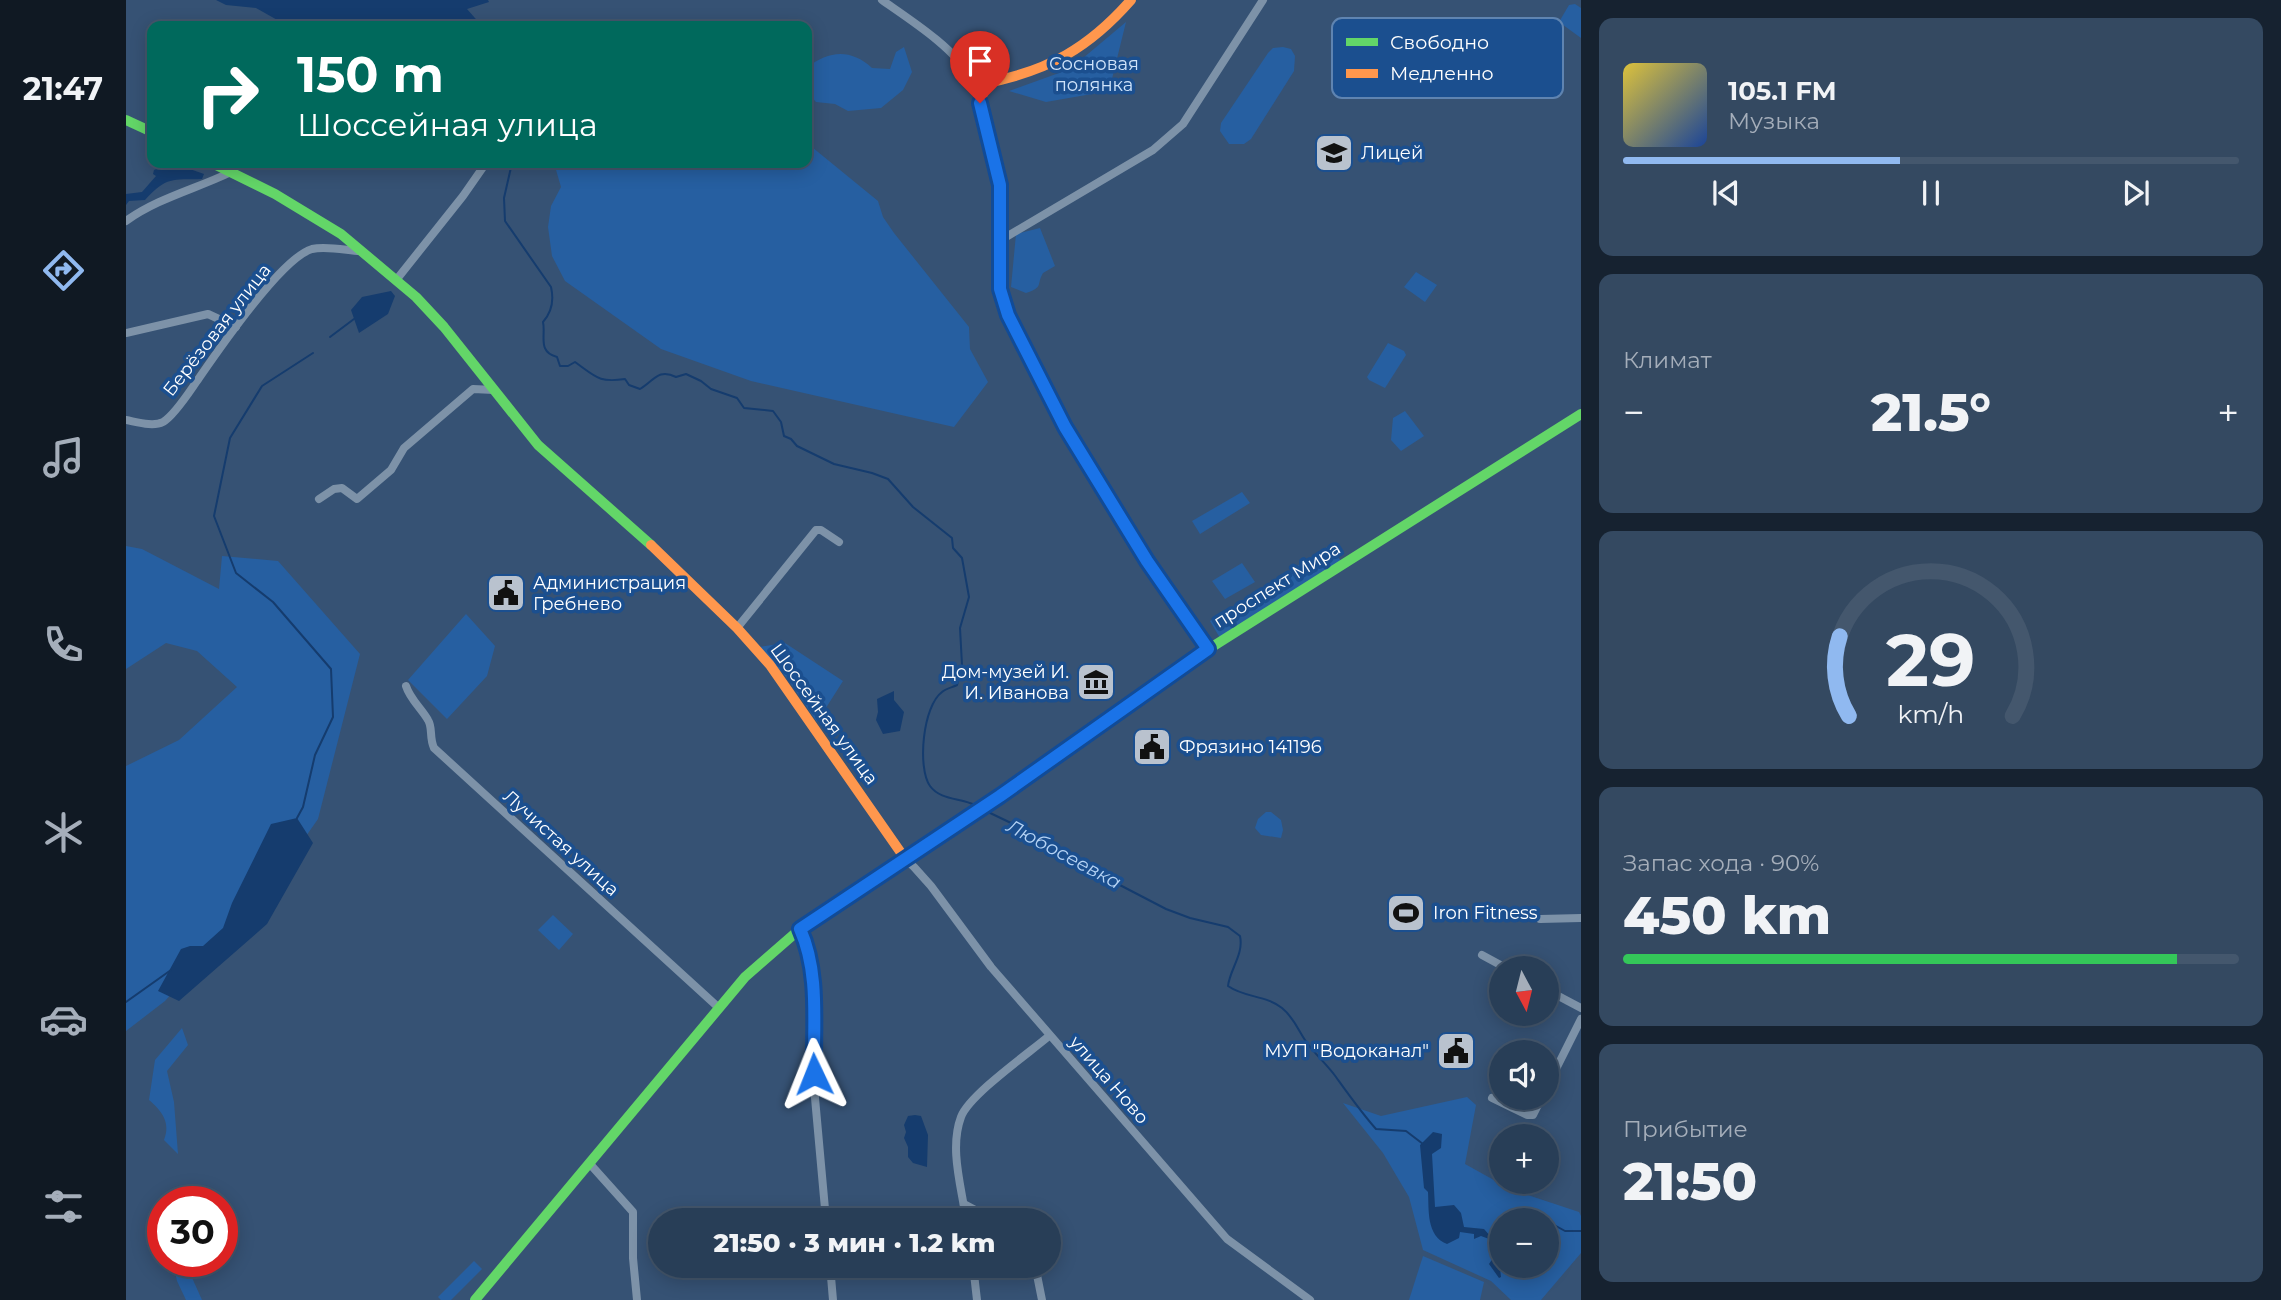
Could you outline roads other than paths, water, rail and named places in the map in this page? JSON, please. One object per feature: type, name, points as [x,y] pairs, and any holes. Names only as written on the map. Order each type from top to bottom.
[{"type":"street","points":[[882,0],[924,30],[948,51],[969,75],[980,103],[1000,185],[1000,289],[1008,315],[1065,427],[1133,539],[1208,649]]},
{"type":"street","points":[[969,75],[986,83],[1045,69],[1096,38],[1131,0]]},
{"type":"street","points":[[1001,240],[1153,150],[1170,137],[1183,124],[1263,0]]},
{"type":"street","points":[[980,103],[986,83]]},
{"type":"street","points":[[126,120],[147,130]]},
{"type":"street","name":"Шоссейная улица","points":[[222,168],[275,194],[341,234],[397,279],[444,327],[538,445],[634,528],[737,628],[770,665],[906,860]]},
{"type":"street","points":[[397,279],[483,168]]},
{"type":"street","points":[[126,221],[167,197],[204,185],[230,172]]},
{"type":"street","points":[[330,249],[341,234]]},
{"type":"street","name":"Берёзовая улица","points":[[126,420],[162,422],[190,391],[251,306],[301,254],[314,249],[363,251]]},
{"type":"street","points":[[126,333],[208,314],[236,327]]},
{"type":"street","points":[[319,499],[334,489],[342,488],[357,499],[391,470],[404,448],[473,389],[494,390]]},
{"type":"street","name":"проспект Мира","points":[[906,860],[1208,649],[1581,414]]},
{"type":"street","points":[[737,628],[816,530],[821,530],[839,542]]},
{"type":"street","name":"Лучистая улица","points":[[405,686],[429,721],[429,736],[434,748],[719,1008]]},
{"type":"street","points":[[475,1300],[757,965],[800,929],[906,860]]},
{"type":"street","name":"улица Ново","points":[[906,860],[930,886],[990,967],[1227,1239],[1310,1300]]},
{"type":"street","points":[[1540,919],[1581,918]]},
{"type":"street","points":[[800,929],[807,944],[814,974],[815,1098],[825,1208]]},
{"type":"street","points":[[1482,955],[1489,959]]},
{"type":"street","points":[[1559,996],[1581,1008]]},
{"type":"street","points":[[1559,1063],[1581,1019]]},
{"type":"street","points":[[964,1208],[957,1152],[961,1115],[978,1095],[1049,1036]]},
{"type":"street","points":[[1517,1110],[1527,1115],[1533,1115],[1536,1110]]},
{"type":"street","points":[[590,1164],[633,1212],[637,1300]]},
{"type":"street","points":[[964,1204],[972,1208]]},
{"type":"street","points":[[831,1278],[833,1300]]},
{"type":"street","points":[[974,1278],[977,1300]]},
{"type":"street","points":[[1038,1278],[1042,1300]]},
{"type":"waterway","name":"Любосеевка","points":[[511,168],[504,198],[505,221],[551,287],[552,306],[543,322],[544,342],[547,351],[557,357],[560,366],[575,362],[598,378],[625,379],[629,385],[640,389],[660,375],[676,377],[686,374],[711,389],[737,398],[744,408],[773,411],[781,422],[784,436],[797,446],[834,464],[888,479],[913,507],[952,538],[953,548],[962,558],[969,597],[960,628],[962,665],[957,685],[942,692],[930,710],[924,737],[924,765],[926,777],[934,791],[975,805]]},
{"type":"waterway","points":[[330,337],[354,319]]},
{"type":"waterway","points":[[297,818],[303,807],[315,755],[333,717],[331,669],[273,602],[236,573],[214,516],[230,438],[262,386],[313,353]]},
{"type":"waterway","name":"Любосеевка","points":[[986,811],[1011,823],[1039,843],[1166,909],[1228,927],[1240,936],[1240,949],[1228,986],[1276,1004],[1287,1012],[1307,1043],[1376,1129],[1406,1131],[1423,1144]]},
{"type":"waterway","points":[[126,1002],[171,970]]},
{"type":"waterway","name":"Любосеевка","points":[[1559,1228],[1565,1231],[1581,1231]]},
{"type":"place","name":"Лицей","points":[[1334,153]]},
{"type":"place","name":"Администрация Гребнево","points":[[506,593]]},
{"type":"place","name":"Дом-музей И. И. Иванова","points":[[1096,682]]},
{"type":"place","name":"Фрязино 141196","points":[[1152,747]]},
{"type":"place","name":"Iron Fitness","points":[[1406,913]]},
{"type":"place","name":"МУП \"Водоканал\"","points":[[1456,1051]]},
{"type":"park label","name":"Сосновая полянка","points":[[1094,74]]}]
